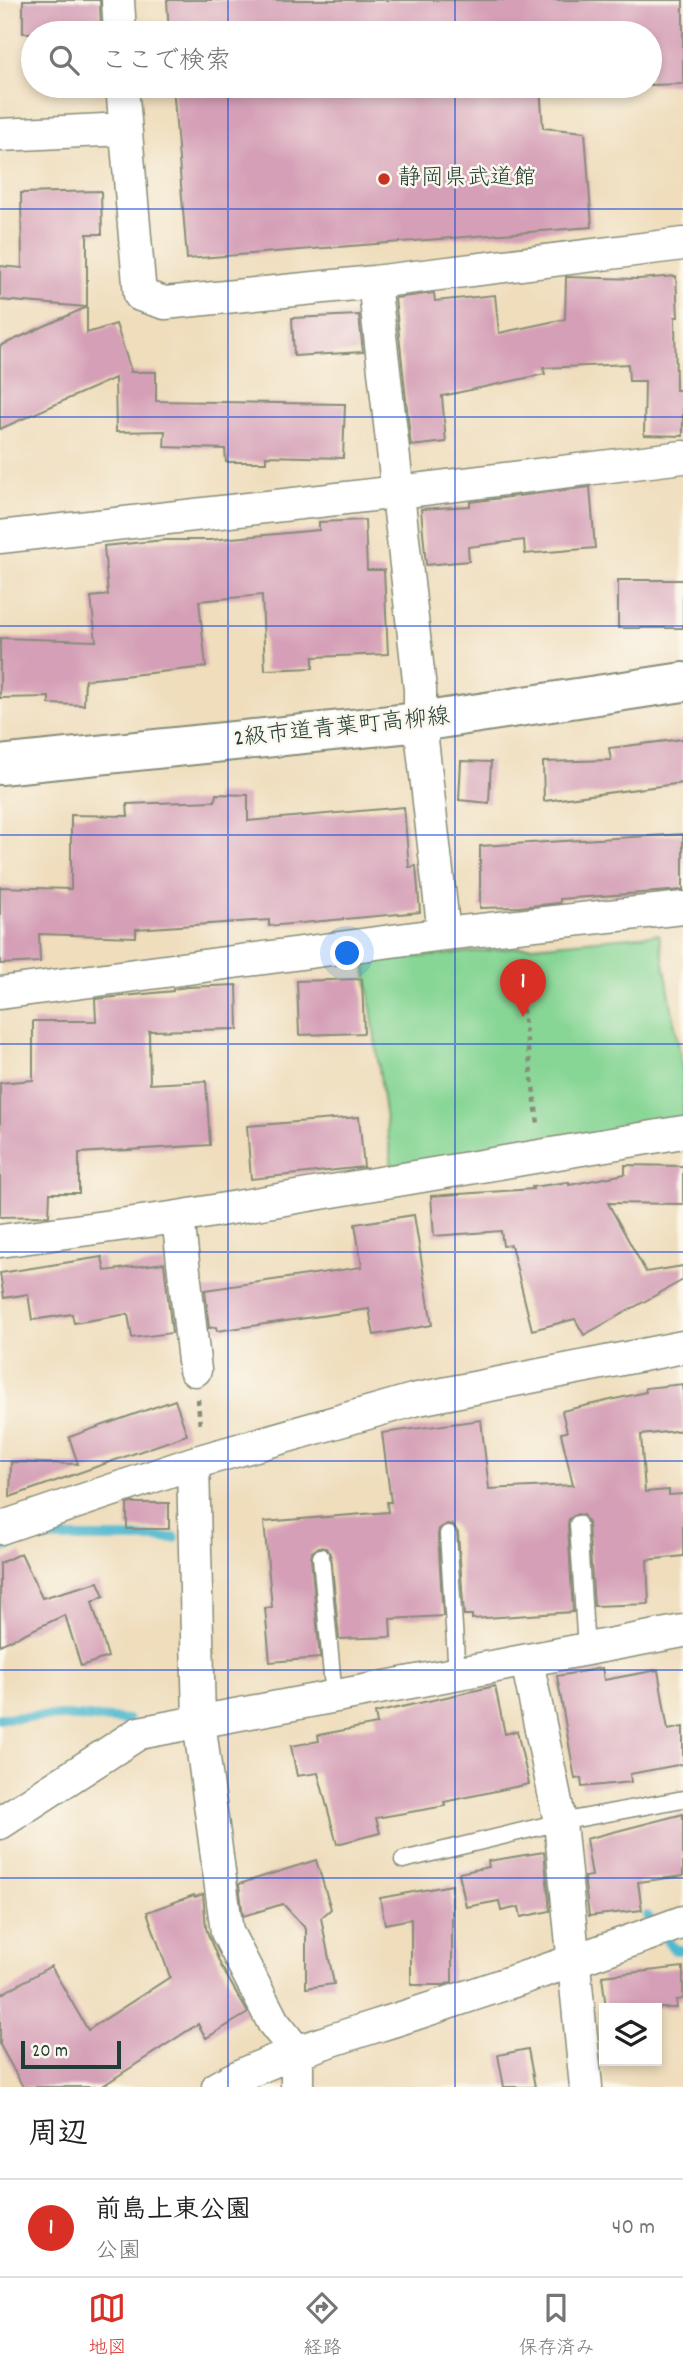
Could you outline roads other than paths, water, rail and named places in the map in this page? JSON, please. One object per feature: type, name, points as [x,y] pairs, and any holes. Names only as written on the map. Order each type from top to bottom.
[{"type":"street","points":[[118,0],[119,21]]},
{"type":"street","points":[[123,98],[140,295],[165,303],[374,282],[683,244]]},
{"type":"street","points":[[0,135],[125,129]]},
{"type":"street","points":[[374,282],[399,492],[420,689],[420,722],[444,934]]},
{"type":"street","points":[[0,537],[683,457]]},
{"type":"street","name":"2級市道青葉町高柳線","points":[[0,765],[420,722],[683,682]]},
{"type":"street","points":[[0,993],[444,934],[683,910]]},
{"type":"street","points":[[0,1241],[178,1217],[683,1132]]},
{"type":"street","points":[[178,1217],[195,1370]]},
{"type":"street","points":[[0,1528],[198,1462],[413,1401],[683,1347]]},
{"type":"street","points":[[198,1462],[199,1721],[228,1932],[273,2022],[297,2052],[297,2087]]},
{"type":"street","points":[[0,1823],[139,1732],[683,1631]]},
{"type":"street","points":[[527,1661],[560,1822],[586,2087]]},
{"type":"street","points":[[218,2087],[297,2052],[572,1962],[683,1922]]},
{"type":"lane","points":[[578,1524],[586,1650]]},
{"type":"lane","points":[[448,1534],[457,1674]]},
{"type":"lane","points":[[321,1557],[334,1697]]},
{"type":"lane","points":[[403,1860],[560,1822],[683,1800]]},
{"type":"waterway","points":[[0,1549],[27,1538],[175,1538]]},
{"type":"waterway","points":[[0,1718],[62,1716],[128,1720]]},
{"type":"waterway","points":[[647,1916],[675,1950],[683,1950]]},
{"type":"place","name":"静岡県武道館","points":[[384,179]]},
{"type":"place","name":"前島上東公園","points":[[523,1017]]}]
